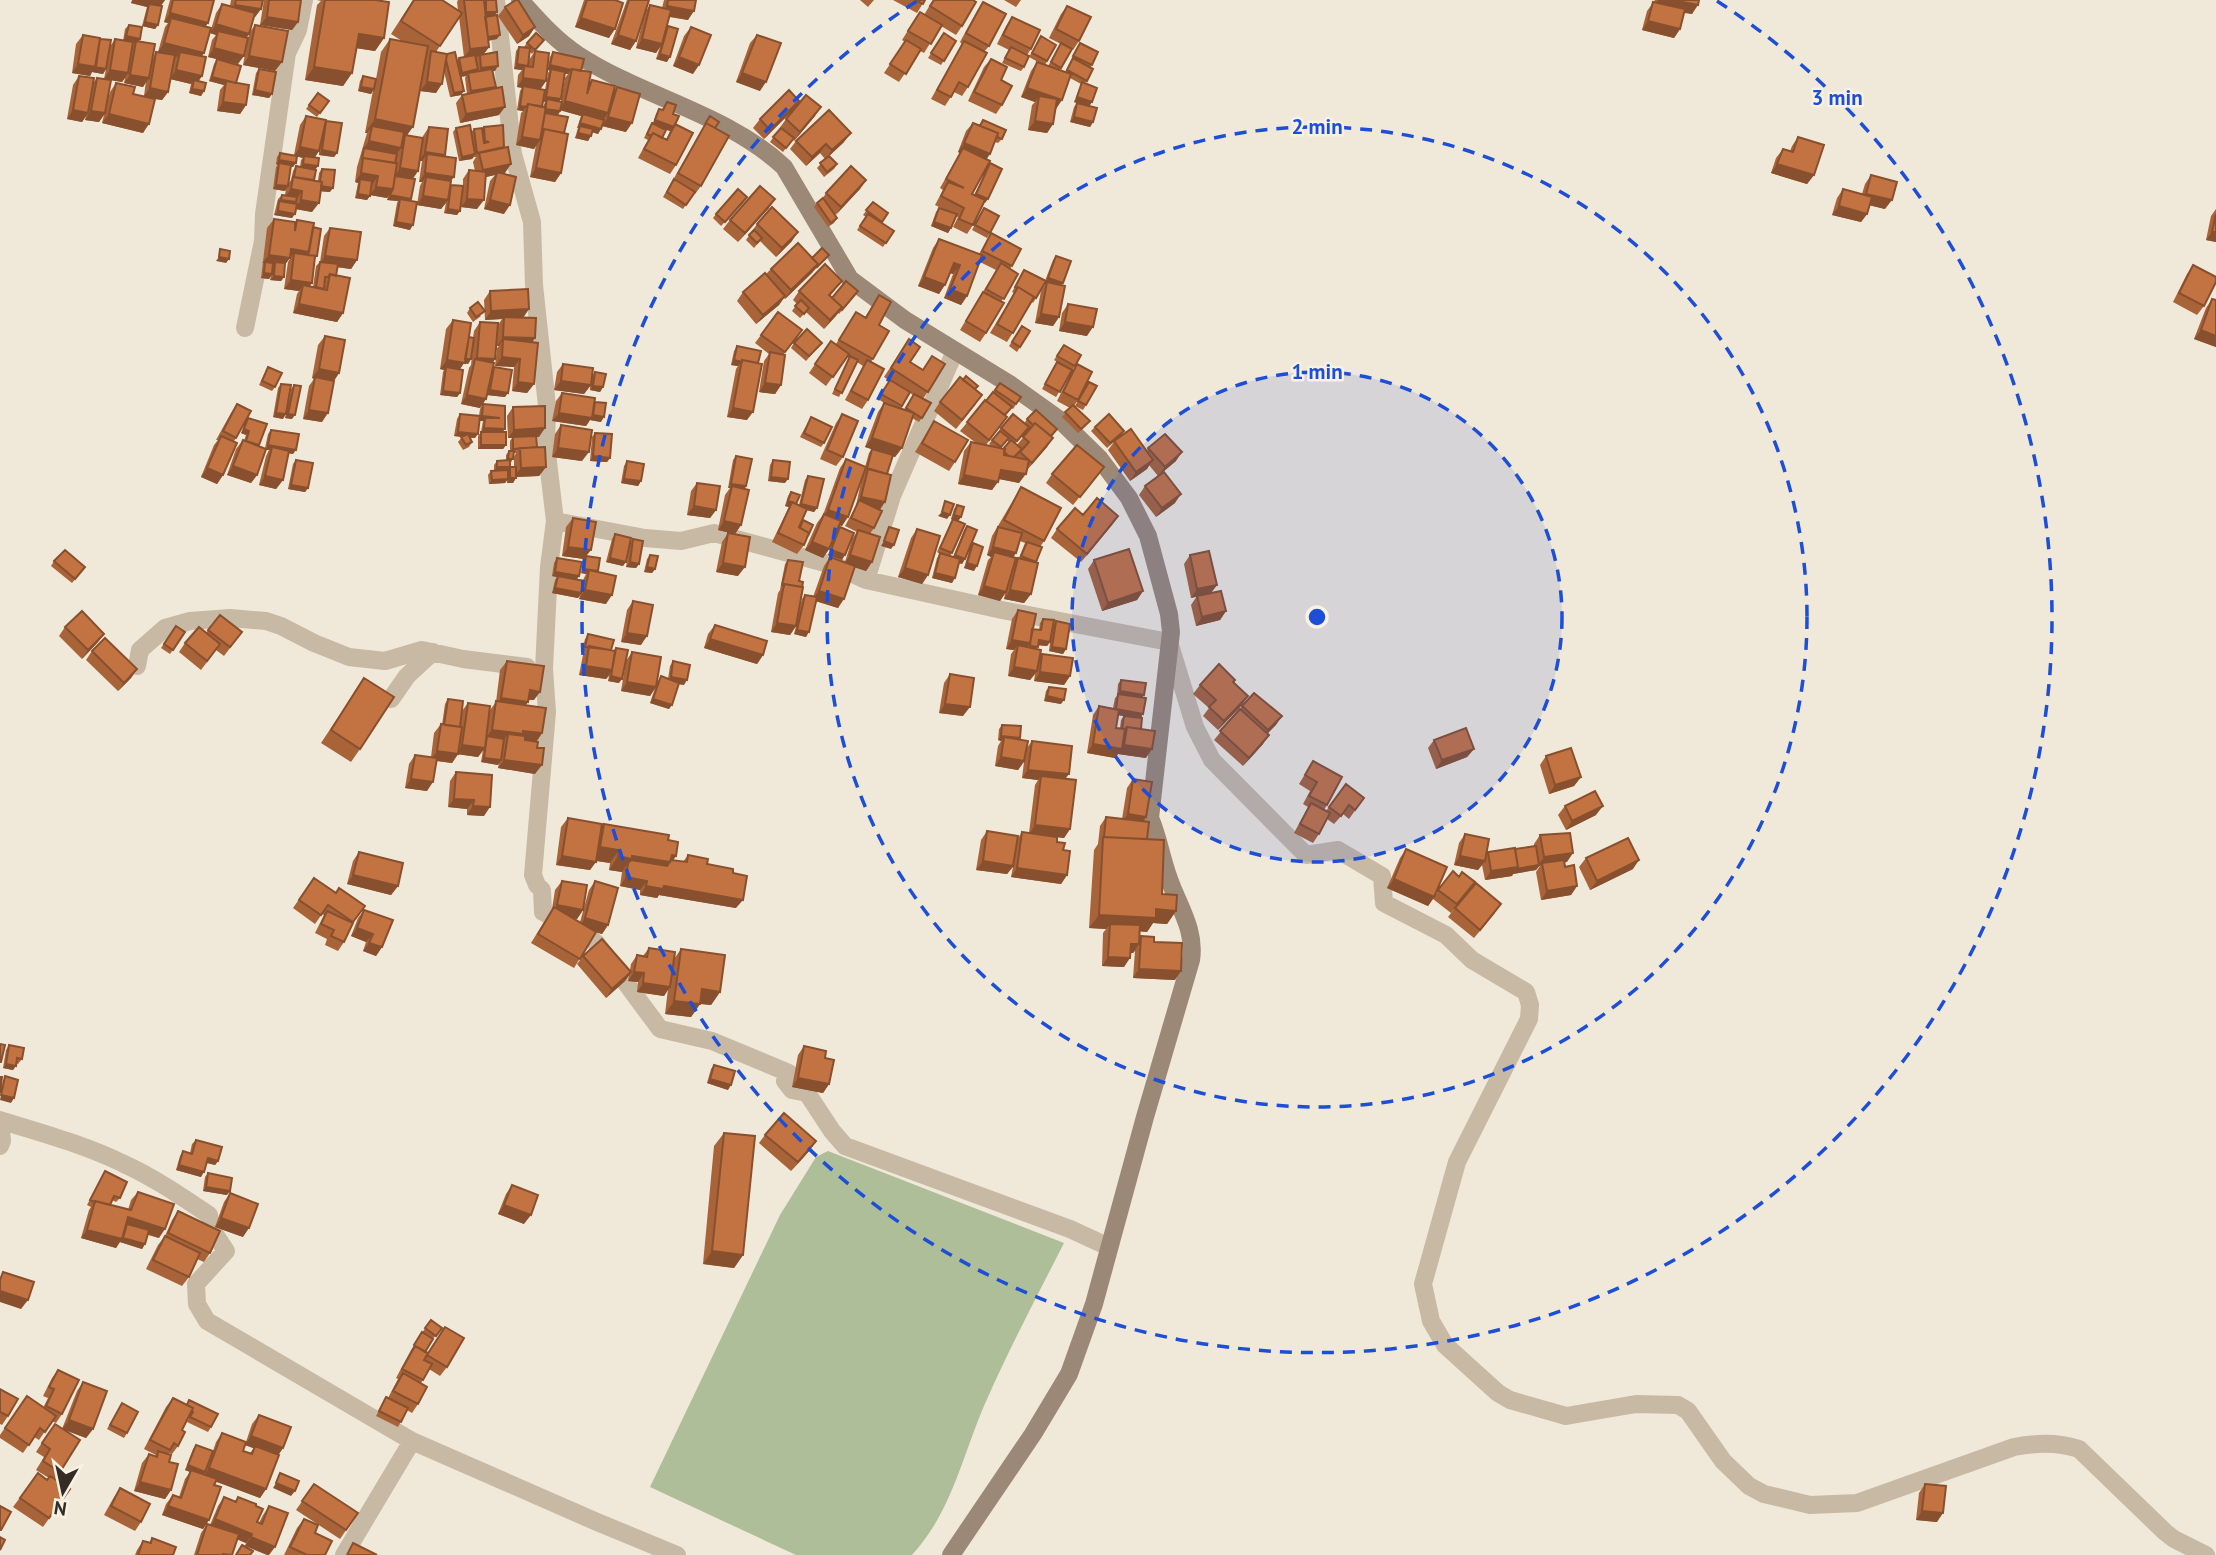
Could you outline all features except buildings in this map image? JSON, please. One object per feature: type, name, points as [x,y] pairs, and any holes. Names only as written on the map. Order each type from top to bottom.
[{"type":"street","points":[[245,328],[265,232],[264,214],[287,53],[298,30],[304,0]]},
{"type":"street","points":[[496,0],[513,154],[531,222],[534,285],[547,406],[545,445],[555,521],[544,669],[547,712],[533,875],[542,890],[543,912],[586,934],[597,944],[660,1029],[712,1041],[789,1073],[785,1081],[792,1090],[807,1093],[845,1146],[1070,1229],[1109,1247]]},
{"type":"street","points":[[520,0],[557,41],[579,56],[718,122],[772,156],[784,167],[849,279],[905,320],[1011,385],[1059,420],[1108,469],[1129,498],[1148,537],[1169,614],[1170,642],[1150,818],[1168,878],[1190,929],[1193,950],[1094,1304],[1069,1374],[1033,1434],[951,1555]]},
{"type":"street","points":[[866,580],[892,496],[955,351]]},
{"type":"street","points":[[555,521],[645,538],[681,541],[714,533],[836,566],[866,580],[1002,610],[1170,642]]},
{"type":"street","points":[[137,666],[140,650],[165,628],[190,621],[230,618],[266,621],[349,657],[385,661],[422,650],[463,659],[544,669]]},
{"type":"street","points":[[1170,642],[1195,727],[1212,760],[1306,855],[1338,850],[1382,876],[1384,903],[1446,935],[1472,960],[1526,992],[1530,1005],[1529,1018],[1457,1162],[1423,1284],[1432,1321],[1445,1345],[1498,1393],[1510,1400],[1566,1416],[1641,1404],[1678,1405],[1688,1411],[1723,1461],[1749,1486],[1764,1494],[1810,1505],[1857,1503],[2014,1447],[2034,1444],[2070,1446],[2079,1449],[2174,1539],[2206,1555]]},
{"type":"street","points":[[391,699],[407,676],[433,652]]},
{"type":"street","points":[[0,1146],[0,1121],[61,1139],[121,1162],[167,1187],[209,1216],[212,1230],[226,1251],[196,1284],[197,1304],[203,1317],[412,1441],[677,1555]]},
{"type":"street","points":[[344,1555],[412,1441]]},
{"type":"green space","points":[[828,1151],[1064,1243],[979,1417],[948,1499],[912,1555],[796,1555],[650,1487],[780,1215],[816,1157]]}]
